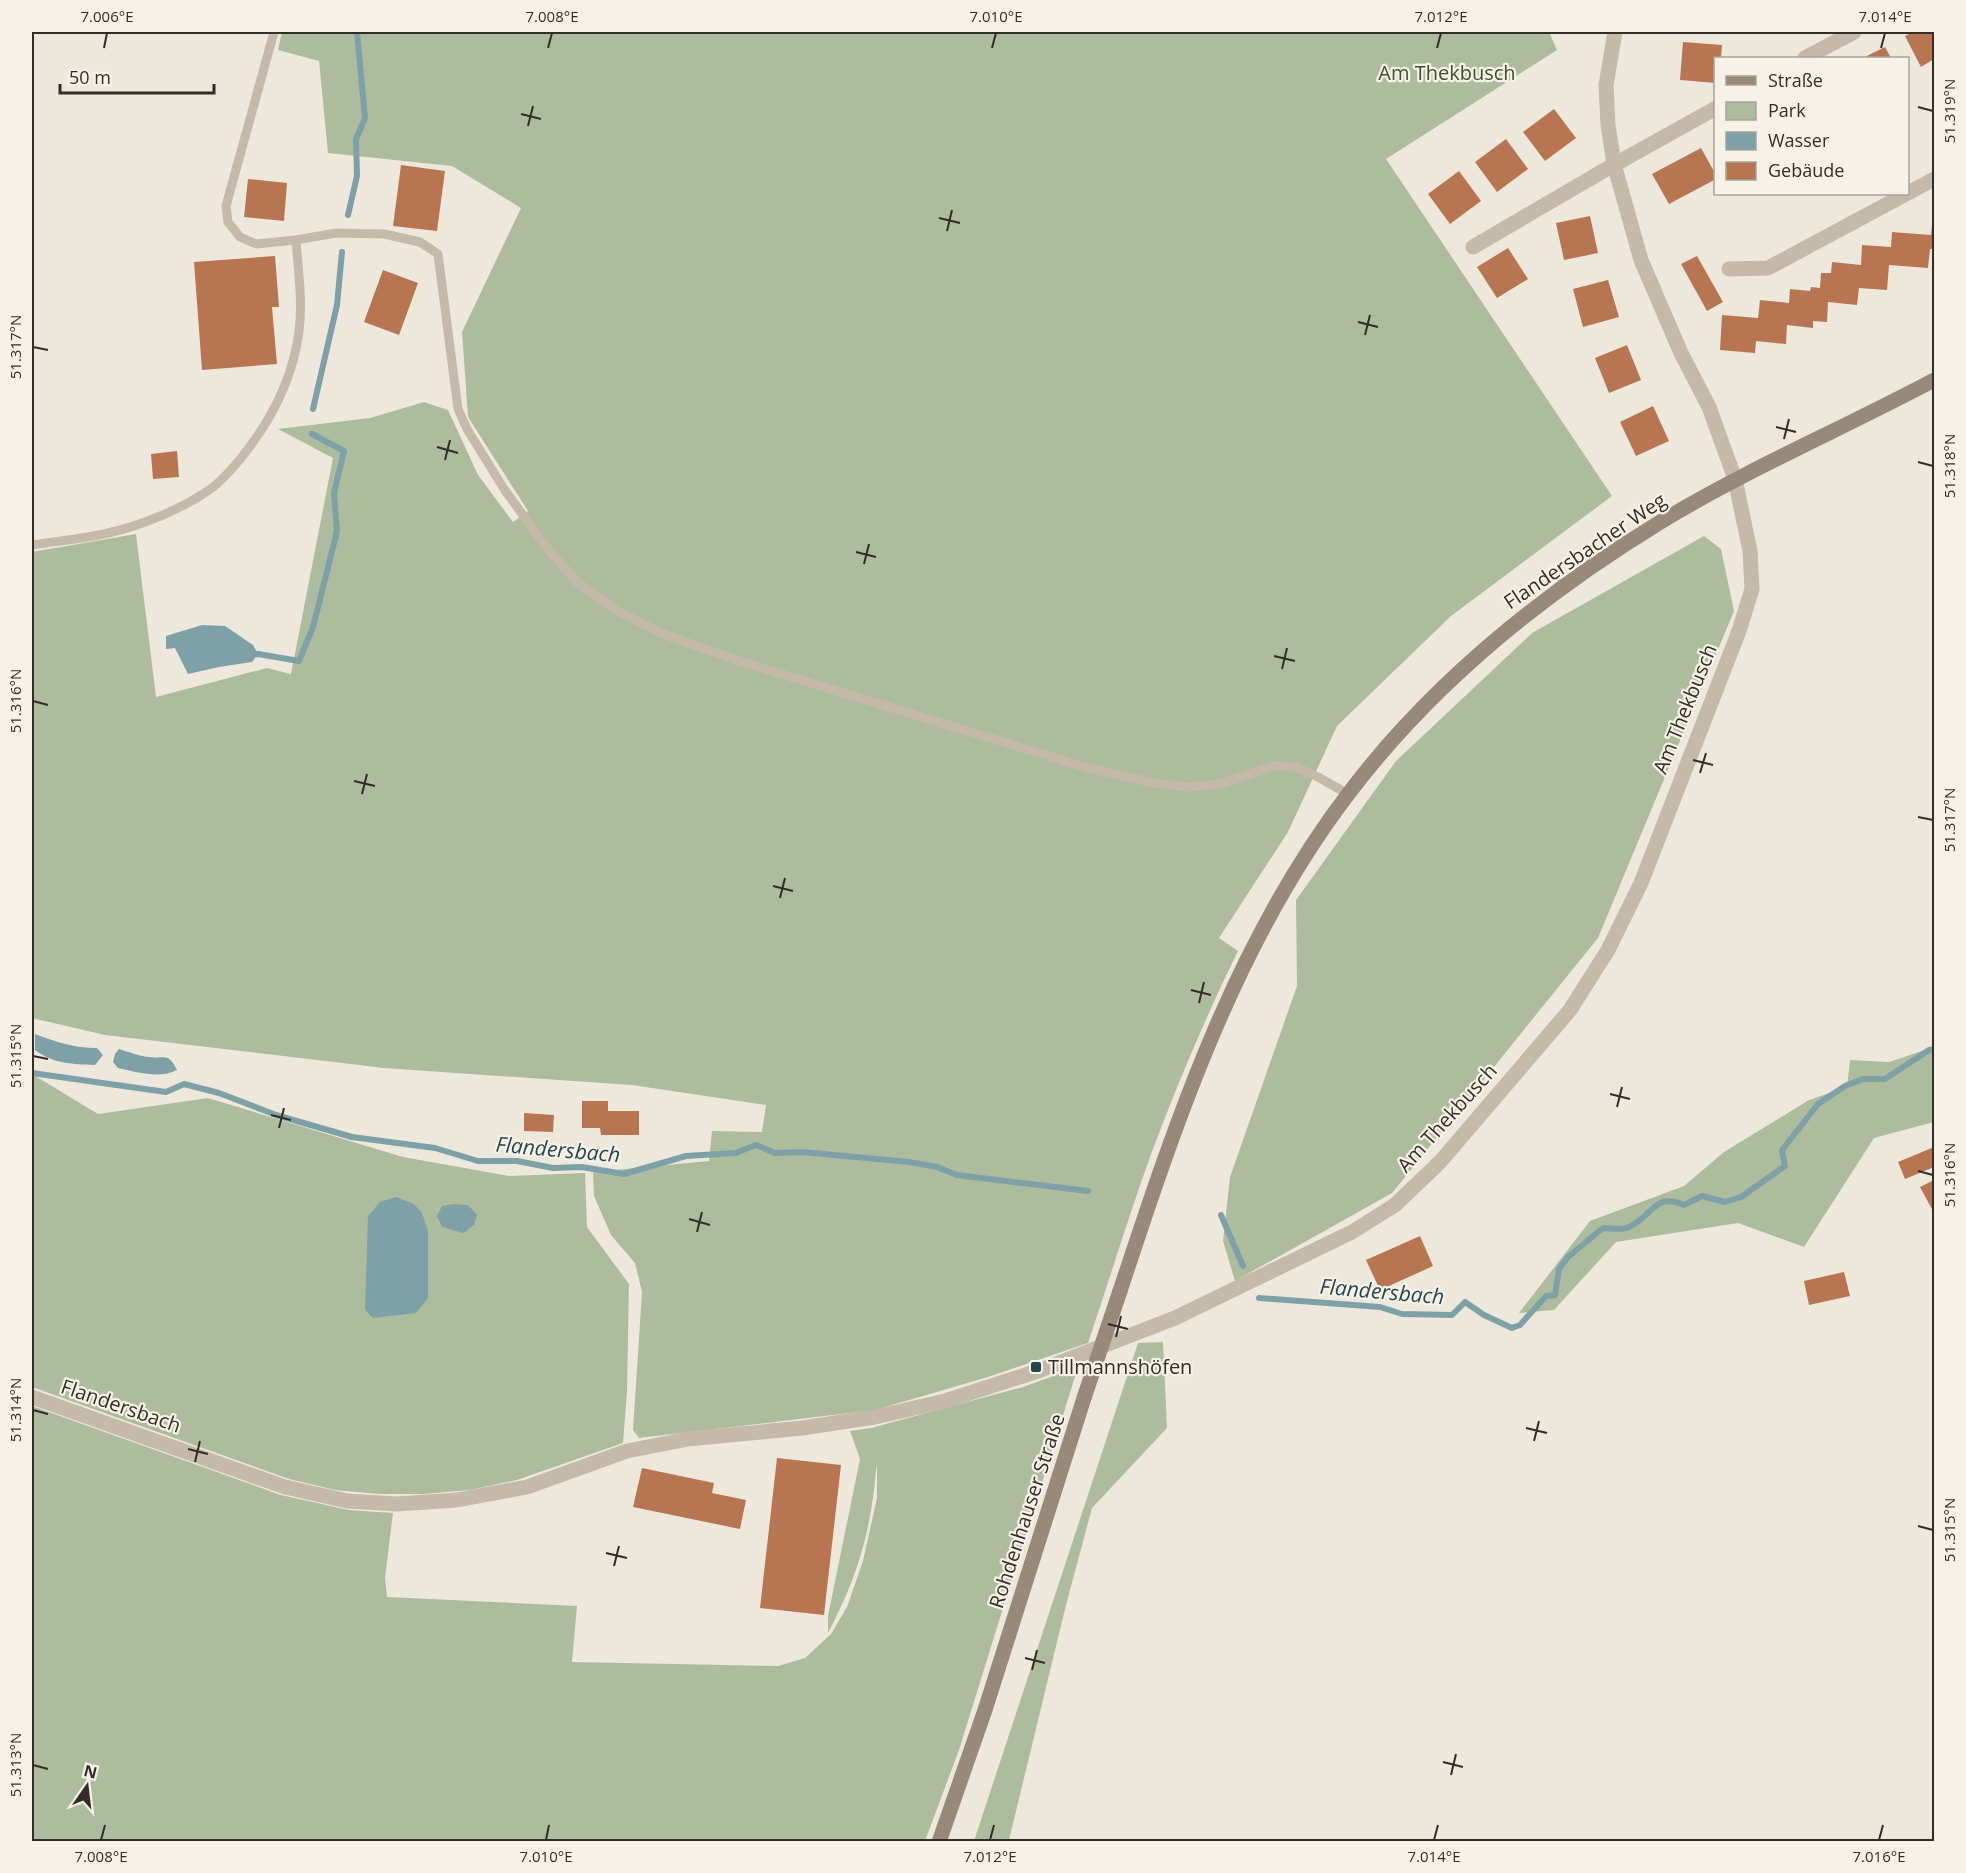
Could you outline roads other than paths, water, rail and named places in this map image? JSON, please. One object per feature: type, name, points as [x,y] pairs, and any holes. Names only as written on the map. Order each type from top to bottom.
[{"type":"main road","name":"Flandersbacher Weg","points":[[1152,1192],[1198,1071],[1230,996],[1264,927],[1303,860],[1348,794],[1387,745],[1447,684],[1504,632],[1554,592],[1660,522],[1735,479],[1935,380]]},
{"type":"main road","name":"Rohdenhauser Straße","points":[[939,1842],[985,1710],[1152,1192]]},
{"type":"street","name":"Am Thekbusch","points":[[1395,1205],[1440,1162],[1570,1010],[1608,950],[1641,883],[1739,631],[1752,589],[1750,551],[1735,479],[1709,407],[1681,353],[1641,260],[1614,164],[1608,125],[1606,85],[1615,32]]},
{"type":"street","points":[[1807,57],[1854,32]]},
{"type":"street","points":[[1473,247],[1614,164],[1714,109]]},
{"type":"street","points":[[1909,193],[1935,179]]},
{"type":"street","points":[[1729,269],[1768,268],[1905,195]]},
{"type":"street","name":"Flandersbach","points":[[32,1397],[285,1487],[347,1501],[397,1504],[457,1500],[527,1487],[627,1451],[688,1439],[844,1422],[945,1401],[1038,1371],[1175,1318],[1352,1232],[1395,1205]]},
{"type":"lane","points":[[274,32],[226,206],[228,222],[240,237],[256,244],[336,233],[384,234],[420,243],[438,254],[458,409],[467,429],[504,489],[547,548],[577,582],[614,609],[663,634],[739,661],[1088,768],[1154,783],[1189,787],[1220,784],[1274,766],[1296,768],[1348,794]]},
{"type":"lane","points":[[32,545],[109,533],[135,525],[176,508],[210,490],[231,471],[253,444],[275,410],[289,376],[299,330],[296,240]]},
{"type":"water","points":[[202,625],[225,626],[253,645],[258,654],[252,662],[188,674],[175,648],[166,649],[166,636]]},
{"type":"water","points":[[35,1034],[65,1044],[97,1048],[103,1055],[95,1065],[56,1061],[35,1050]]},
{"type":"water","points":[[119,1049],[137,1055],[166,1057],[177,1070],[156,1074],[118,1068],[113,1062]]},
{"type":"water","points":[[396,1197],[414,1204],[422,1213],[428,1231],[428,1298],[416,1313],[373,1318],[365,1310],[368,1216],[380,1202]]},
{"type":"water","points":[[468,1205],[477,1215],[474,1225],[463,1233],[442,1227],[437,1216],[442,1206]]},
{"type":"waterway","points":[[348,215],[357,176],[356,139],[365,118],[357,32]]},
{"type":"waterway","points":[[313,409],[337,305],[342,252]]},
{"type":"waterway","points":[[250,655],[258,654],[299,661],[313,627],[337,531],[334,493],[344,451],[312,434]]},
{"type":"waterway","name":"Flandersbach","points":[[1259,1298],[1380,1307],[1402,1314],[1452,1315],[1465,1302],[1484,1315],[1512,1328],[1520,1325],[1546,1296],[1555,1295],[1559,1269],[1568,1257],[1603,1228],[1627,1228],[1666,1201],[1684,1205],[1702,1196],[1725,1202],[1741,1197],[1785,1166],[1782,1150],[1818,1104],[1845,1086],[1863,1079],[1885,1079],[1934,1049]]},
{"type":"waterway","name":"Flandersbach","points":[[32,1073],[166,1092],[184,1084],[219,1093],[276,1115],[352,1137],[435,1148],[478,1161],[517,1161],[553,1168],[582,1167],[624,1174],[686,1156],[736,1153],[756,1145],[775,1153],[802,1152],[909,1162],[937,1167],[957,1175],[1088,1191]]},
{"type":"waterway","name":"Flandersbach","points":[[1221,1215],[1243,1266]]},
{"type":"place","name":"Tillmannshöfen","points":[[1036,1367]]}]
